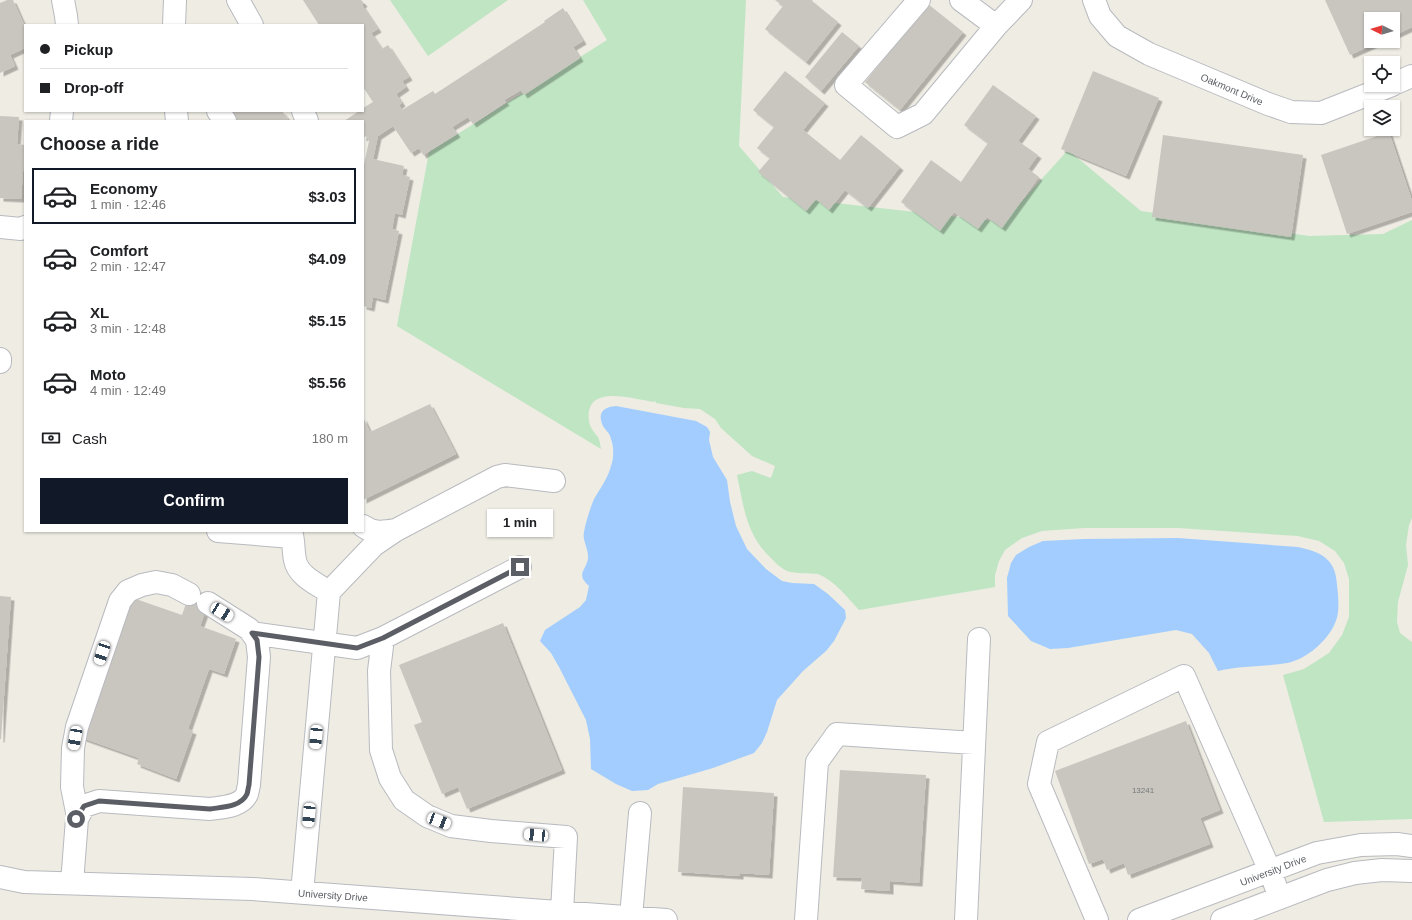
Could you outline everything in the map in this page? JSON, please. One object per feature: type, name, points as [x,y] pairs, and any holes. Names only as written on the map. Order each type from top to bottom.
[{"type":"street","points":[[63,0],[66,24]]},
{"type":"street","points":[[174,24],[175,0]]},
{"type":"street","points":[[238,0],[251,24]]},
{"type":"street","points":[[919,0],[846,85],[896,127],[923,114],[996,26],[1021,0]]},
{"type":"street","points":[[961,0],[996,26]]},
{"type":"street","name":"Oakmont Drive","points":[[1094,0],[1100,16],[1117,36],[1149,54],[1268,104],[1291,112],[1321,113],[1374,92]]},
{"type":"street","name":"Oakmont Drive","points":[[1400,81],[1412,76]]},
{"type":"street","points":[[0,228],[21,229],[24,228]]},
{"type":"street","points":[[302,893],[329,592],[374,545],[396,530],[497,477],[505,475],[554,480]]},
{"type":"street","points":[[364,527],[368,530],[380,532],[396,530]]},
{"type":"street","points":[[256,532],[293,533],[295,561],[300,571],[329,592]]},
{"type":"street","points":[[252,633],[357,648],[383,638],[520,567]]},
{"type":"street","points":[[72,883],[76,819],[78,817],[84,806],[99,801],[210,809],[227,807],[240,802],[247,795],[259,657],[257,640],[249,629],[199,599],[172,585],[156,582],[142,585],[128,591],[120,601],[76,727],[73,748],[72,787],[78,817]]},
{"type":"street","points":[[383,638],[380,671],[381,750],[390,778],[404,800],[427,816],[451,826],[491,832],[566,837],[562,912]]},
{"type":"street","points":[[966,920],[979,639]]},
{"type":"street","points":[[1097,920],[1039,784],[1048,742],[1184,676],[1270,871],[1280,898]]},
{"type":"street","points":[[806,920],[817,762],[837,734],[974,743]]},
{"type":"street","points":[[631,917],[640,813]]},
{"type":"street","name":"University Drive","points":[[1139,920],[1317,853],[1361,845],[1397,844],[1412,846]]},
{"type":"street","points":[[1222,920],[1327,880],[1382,870],[1412,871]]},
{"type":"street","name":"University Drive","points":[[0,877],[24,882],[252,889],[666,920]]},
{"type":"green space","points":[[390,0],[508,0],[428,56]]},
{"type":"green space","points":[[583,0],[746,0],[739,146],[783,197],[1003,222],[1068,150],[1141,211],[1309,236],[1383,234],[1412,220],[1412,518],[1409,525],[1406,545],[1408,565],[1398,602],[1397,622],[1400,633],[1412,642],[1412,819],[1324,822],[1283,675],[1304,669],[1329,653],[1342,635],[1349,617],[1349,579],[1344,563],[1335,551],[1319,541],[1298,536],[1178,528],[1084,528],[1042,531],[1022,538],[1005,550],[999,561],[995,575],[995,587],[859,610],[840,590],[824,577],[818,574],[787,571],[777,564],[763,550],[751,531],[747,520],[737,475],[752,471],[771,478],[775,466],[752,456],[721,428],[715,419],[700,409],[684,408],[656,403],[655,401],[653,402],[623,397],[602,397],[594,402],[589,409],[589,421],[591,428],[599,438],[601,449],[397,326],[429,152],[607,40]]},
{"type":"water","points":[[616,406],[696,421],[707,427],[710,432],[709,440],[713,457],[727,480],[730,502],[736,526],[747,549],[766,569],[782,581],[814,584],[828,594],[845,610],[846,618],[834,641],[826,651],[803,671],[777,700],[767,732],[762,743],[754,753],[713,768],[658,784],[648,790],[632,791],[616,784],[591,769],[590,739],[586,720],[551,653],[540,641],[545,630],[580,607],[586,600],[589,586],[583,579],[582,573],[587,563],[588,552],[584,539],[584,532],[594,499],[608,475],[613,456],[613,445],[609,434],[601,421],[601,414],[605,409]]},
{"type":"water","points":[[1178,538],[1298,547],[1320,554],[1330,562],[1334,568],[1338,595],[1338,612],[1336,620],[1327,637],[1312,651],[1295,661],[1218,671],[1209,653],[1192,634],[1176,630],[1068,648],[1050,649],[1031,641],[1008,616],[1007,578],[1011,563],[1016,555],[1029,547],[1043,541]]},
{"type":"building","points":[[7,0],[13,0],[24,25],[24,48],[10,55],[15,66],[0,73],[0,3]]},
{"type":"building","points":[[303,0],[361,0],[364,3],[362,5],[378,29],[371,33],[382,49],[388,45],[409,77],[402,81],[406,87],[396,94],[402,103],[399,105],[402,110],[433,91],[435,94],[545,22],[544,21],[563,8],[583,41],[573,47],[580,58],[524,95],[521,90],[504,100],[506,102],[473,124],[468,117],[452,127],[457,134],[423,155],[419,148],[411,153],[393,126],[378,136],[373,159],[404,166],[402,175],[410,177],[402,215],[395,213],[392,229],[399,231],[385,300],[373,297],[371,308],[364,306],[364,164],[369,141],[366,136],[364,137],[364,120],[346,120],[358,112],[364,112],[364,107],[373,102],[364,88],[364,24],[318,24]]},
{"type":"building","points":[[775,0],[813,0],[812,1],[838,22],[806,62],[765,29],[783,6]]},
{"type":"building","points":[[1325,0],[1412,0],[1412,27],[1400,33],[1400,12],[1364,12],[1364,48],[1366,48],[1350,55]]},
{"type":"building","points":[[928,4],[963,32],[900,110],[865,82]]},
{"type":"building","points":[[842,32],[859,46],[821,91],[805,77]]},
{"type":"building","points":[[785,71],[825,103],[803,130],[840,160],[861,135],[900,167],[868,208],[845,190],[829,210],[816,199],[806,211],[758,172],[770,158],[757,148],[774,127],[753,110]]},
{"type":"building","points":[[1093,71],[1159,98],[1126,176],[1061,149]]},
{"type":"building","points":[[993,85],[1036,116],[1018,141],[1038,155],[1028,169],[1039,177],[1002,228],[987,217],[978,229],[954,212],[940,231],[901,202],[931,160],[961,182],[988,143],[964,125]]},
{"type":"building","points":[[229,112],[283,112],[288,119],[286,120],[234,120]]},
{"type":"building","points":[[0,116],[19,117],[17,144],[24,145],[21,199],[0,198]]},
{"type":"building","points":[[1163,135],[1303,155],[1291,237],[1152,217]]},
{"type":"building","points":[[1377,136],[1390,136],[1412,201],[1412,212],[1347,234],[1321,155]]},
{"type":"building","points":[[430,404],[456,454],[364,500],[364,419],[370,432]]},
{"type":"building","points":[[191,589],[211,596],[200,626],[236,639],[224,674],[209,669],[188,729],[193,731],[176,779],[137,764],[139,758],[80,737],[130,597],[182,615]]},
{"type":"building","points":[[0,596],[11,597],[1,739],[0,739]]},
{"type":"building","points":[[503,623],[562,770],[467,809],[458,787],[442,794],[414,725],[422,722],[399,665]]},
{"type":"building","points":[[1186,721],[1220,810],[1200,818],[1210,844],[1128,875],[1124,863],[1107,870],[1103,859],[1089,864],[1055,771]]},
{"type":"building","points":[[840,770],[926,775],[919,883],[890,881],[890,891],[861,889],[862,878],[833,877]]},
{"type":"building","points":[[683,787],[774,793],[769,875],[740,873],[740,876],[678,872]]},
{"type":"route","points":[[76,819],[84,806],[99,801],[210,809],[227,807],[240,802],[247,795],[259,657],[257,640],[252,633],[357,648],[383,638],[520,567]]}]
